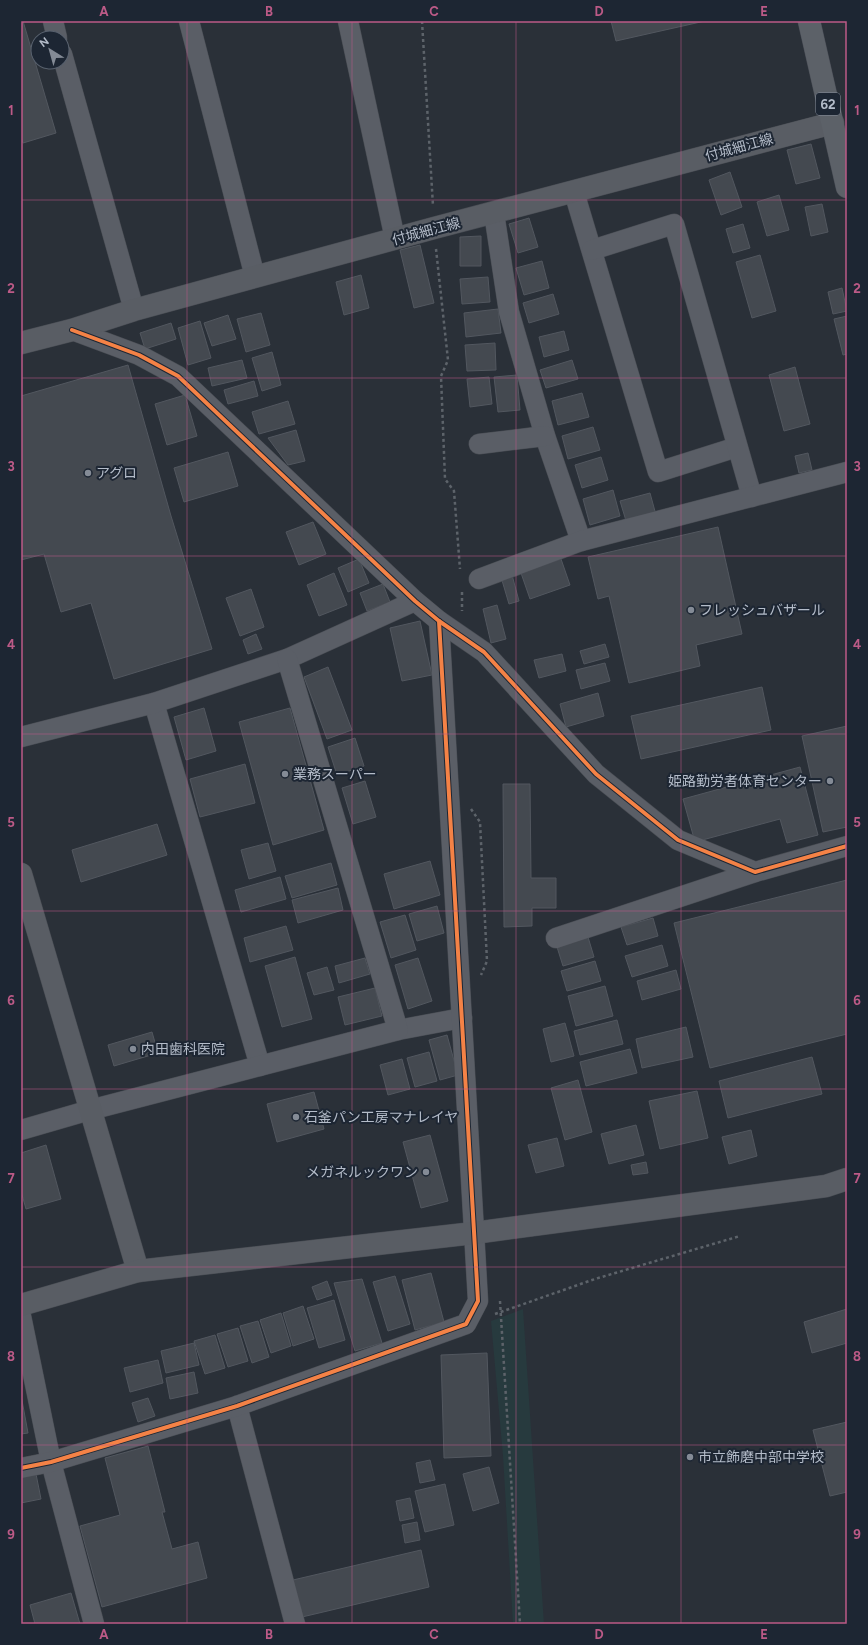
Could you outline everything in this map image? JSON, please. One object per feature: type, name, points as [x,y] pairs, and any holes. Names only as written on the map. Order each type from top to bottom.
[{"type":"main road","name":"62","points":[[809,21],[840,121],[847,187]]},
{"type":"street","points":[[189,21],[255,277]]},
{"type":"street","points":[[348,21],[395,239]]},
{"type":"street","points":[[66,70],[134,310]]},
{"type":"street","name":"付城細江線","points":[[21,343],[72,330],[134,310],[434,228],[840,121]]},
{"type":"street","points":[[574,192],[658,472],[737,447]]},
{"type":"street","points":[[494,213],[509,312],[545,436],[581,541]]},
{"type":"street","points":[[592,250],[674,224],[752,496]]},
{"type":"street","points":[[72,330],[138,355],[178,376],[415,601],[439,621],[484,652],[596,774],[678,840],[755,872]]},
{"type":"street","points":[[479,444],[545,436]]},
{"type":"street","points":[[470,582],[581,541],[847,472]]},
{"type":"street","points":[[21,738],[154,703],[287,659],[415,601]]},
{"type":"street","points":[[21,1468],[51,1462],[236,1406],[466,1324],[478,1301],[439,621]]},
{"type":"street","points":[[287,659],[398,1030]]},
{"type":"street","points":[[154,703],[260,1066]]},
{"type":"street","points":[[556,938],[755,872],[847,846]]},
{"type":"street","points":[[21,874],[138,1270]]},
{"type":"street","points":[[21,1130],[90,1110],[398,1030],[462,1018]]},
{"type":"street","points":[[21,1305],[138,1270],[474,1233],[826,1186],[847,1180]]},
{"type":"street","points":[[21,1316],[51,1462],[94,1624]]},
{"type":"street","points":[[236,1406],[295,1624]]},
{"type":"path","points":[[422,21],[434,228],[448,360],[441,376],[445,479],[454,491],[460,570]]},
{"type":"path","points":[[464,638],[470,582]]},
{"type":"path","points":[[466,1324],[595,1279],[740,1236]]},
{"type":"path","points":[[500,1296],[520,1624]]},
{"type":"green space","points":[[523,1309],[544,1624],[513,1624],[503,1456],[491,1321]]},
{"type":"building","points":[[21,21],[23,21],[30,45],[30,70],[37,70],[56,133],[23,143],[21,137]]},
{"type":"building","points":[[611,21],[705,21],[616,41]]},
{"type":"building","points":[[811,144],[820,178],[796,184],[787,150]]},
{"type":"building","points":[[730,172],[742,207],[721,215],[709,180]]},
{"type":"building","points":[[779,195],[789,230],[767,236],[757,202]]},
{"type":"building","points":[[822,204],[828,232],[811,236],[805,207]]},
{"type":"building","points":[[529,218],[538,247],[518,253],[509,224]]},
{"type":"building","points":[[743,224],[750,248],[733,253],[726,229]]},
{"type":"building","points":[[481,236],[481,266],[460,266],[460,237]]},
{"type":"building","points":[[420,245],[434,303],[414,308],[400,250]]},
{"type":"building","points":[[760,255],[776,311],[752,318],[736,262]]},
{"type":"building","points":[[542,261],[549,288],[524,295],[516,268]]},
{"type":"building","points":[[361,275],[369,308],[344,315],[336,282]]},
{"type":"building","points":[[488,277],[490,302],[462,304],[460,279]]},
{"type":"building","points":[[842,288],[847,311],[833,314],[828,292]]},
{"type":"building","points":[[553,294],[559,314],[529,323],[523,303]]},
{"type":"building","points":[[498,309],[501,333],[466,337],[464,313]]},
{"type":"building","points":[[261,313],[270,345],[246,352],[237,319]]},
{"type":"building","points":[[228,315],[236,339],[212,346],[204,323]]},
{"type":"building","points":[[847,316],[847,354],[843,355],[834,319]]},
{"type":"building","points":[[200,321],[211,358],[188,365],[178,328]]},
{"type":"building","points":[[171,323],[176,339],[145,349],[140,333]]},
{"type":"building","points":[[564,331],[569,350],[544,357],[539,337]]},
{"type":"building","points":[[495,343],[496,370],[467,371],[465,345]]},
{"type":"building","points":[[272,352],[281,385],[262,391],[252,358]]},
{"type":"building","points":[[242,360],[247,378],[212,386],[208,368]]},
{"type":"building","points":[[572,360],[578,379],[546,388],[540,370]]},
{"type":"building","points":[[128,365],[171,516],[212,649],[114,679],[91,603],[61,612],[44,554],[21,560],[21,396]]},
{"type":"building","points":[[795,367],[810,424],[784,431],[769,375]]},
{"type":"building","points":[[517,375],[520,410],[498,412],[494,377]]},
{"type":"building","points":[[489,377],[492,404],[470,407],[467,379]]},
{"type":"building","points":[[254,381],[258,396],[228,404],[224,390]]},
{"type":"building","points":[[582,393],[589,417],[558,425],[552,401]]},
{"type":"building","points":[[185,395],[197,436],[167,445],[155,404]]},
{"type":"building","points":[[288,401],[295,424],[259,434],[252,412]]},
{"type":"building","points":[[593,427],[600,450],[568,459],[562,436]]},
{"type":"building","points":[[296,430],[305,461],[288,465],[268,438]]},
{"type":"building","points":[[228,452],[238,486],[184,502],[174,468]]},
{"type":"building","points":[[808,453],[812,470],[799,473],[795,456]]},
{"type":"building","points":[[601,457],[608,480],[582,488],[575,465]]},
{"type":"building","points":[[613,490],[620,516],[590,525],[583,499]]},
{"type":"building","points":[[650,493],[656,515],[627,524],[620,501]]},
{"type":"building","points":[[313,522],[326,554],[299,565],[286,532]]},
{"type":"building","points":[[718,527],[742,634],[696,645],[700,666],[629,683],[609,596],[598,599],[588,557]]},
{"type":"building","points":[[359,559],[369,583],[348,592],[338,568]]},
{"type":"building","points":[[561,559],[570,585],[530,599],[521,573]]},
{"type":"building","points":[[334,573],[347,605],[319,616],[307,585]]},
{"type":"building","points":[[512,575],[519,601],[509,604],[501,577]]},
{"type":"building","points":[[383,584],[390,602],[367,611],[360,593]]},
{"type":"building","points":[[251,589],[264,627],[240,636],[226,598]]},
{"type":"building","points":[[497,605],[506,639],[491,643],[483,609]]},
{"type":"building","points":[[420,621],[432,675],[402,681],[390,628]]},
{"type":"building","points":[[256,634],[262,649],[248,654],[243,640]]},
{"type":"building","points":[[605,644],[609,657],[584,664],[580,651]]},
{"type":"building","points":[[562,654],[566,671],[539,678],[534,660]]},
{"type":"building","points":[[605,663],[610,681],[581,689],[576,670]]},
{"type":"building","points":[[328,667],[352,730],[327,739],[304,677]]},
{"type":"building","points":[[762,687],[771,730],[641,759],[631,716]]},
{"type":"building","points":[[598,693],[604,716],[566,727],[560,704]]},
{"type":"building","points":[[204,708],[216,751],[186,760],[174,717]]},
{"type":"building","points":[[290,708],[324,830],[273,845],[239,722]]},
{"type":"building","name":"姫路勤労者体育センター","points":[[847,726],[847,827],[823,832],[802,736]]},
{"type":"building","points":[[355,738],[364,766],[337,775],[328,747]]},
{"type":"building","points":[[245,764],[255,803],[200,817],[190,779]]},
{"type":"building","points":[[800,767],[818,835],[787,843],[780,819],[695,842],[683,799]]},
{"type":"building","points":[[365,781],[376,817],[353,824],[342,788]]},
{"type":"building","points":[[503,784],[530,784],[531,878],[556,878],[556,908],[532,908],[532,926],[504,927]]},
{"type":"building","points":[[157,824],[167,855],[81,882],[72,850]]},
{"type":"building","points":[[268,843],[276,871],[249,879],[241,850]]},
{"type":"building","points":[[430,861],[440,895],[394,909],[384,874]]},
{"type":"building","points":[[331,863],[337,885],[292,898],[285,876]]},
{"type":"building","points":[[280,877],[286,899],[241,912],[235,890]]},
{"type":"building","points":[[847,880],[847,1034],[710,1068],[674,923]]},
{"type":"building","points":[[338,888],[343,910],[298,923],[292,900]]},
{"type":"building","points":[[437,906],[444,933],[417,941],[409,914]]},
{"type":"building","points":[[405,915],[416,950],[391,958],[380,922]]},
{"type":"building","points":[[653,918],[658,936],[627,945],[621,927]]},
{"type":"building","points":[[286,926],[293,950],[250,962],[244,938]]},
{"type":"building","points":[[588,937],[594,957],[563,966],[557,947]]},
{"type":"building","points":[[662,945],[668,966],[632,977],[625,956]]},
{"type":"building","points":[[295,957],[312,1019],[282,1027],[265,966]]},
{"type":"building","points":[[365,958],[370,974],[339,983],[335,966]]},
{"type":"building","points":[[418,958],[432,1001],[408,1009],[395,965]]},
{"type":"building","points":[[595,961],[601,981],[567,991],[561,971]]},
{"type":"building","points":[[327,967],[334,990],[314,995],[307,973]]},
{"type":"building","points":[[676,970],[681,989],[642,1000],[637,981]]},
{"type":"building","points":[[605,986],[613,1016],[576,1026],[568,996]]},
{"type":"building","points":[[375,988],[382,1016],[345,1025],[338,997]]},
{"type":"building","points":[[617,1020],[623,1044],[580,1055],[574,1031]]},
{"type":"building","points":[[565,1023],[574,1056],[551,1062],[543,1029]]},
{"type":"building","points":[[686,1027],[693,1057],[642,1068],[636,1039]]},
{"type":"building","name":"内田歯科医院","points":[[152,1032],[158,1053],[114,1066],[108,1045]]},
{"type":"building","points":[[447,1035],[458,1075],[440,1080],[429,1040]]},
{"type":"building","points":[[630,1049],[637,1073],[586,1086],[580,1062]]},
{"type":"building","points":[[429,1052],[437,1081],[415,1087],[407,1058]]},
{"type":"building","points":[[812,1057],[822,1094],[728,1118],[719,1081]]},
{"type":"building","points":[[402,1059],[410,1089],[388,1095],[380,1065]]},
{"type":"building","points":[[578,1080],[592,1132],[565,1140],[551,1088]]},
{"type":"building","points":[[697,1091],[708,1138],[660,1149],[649,1101]]},
{"type":"building","name":"石釜パン工房マナレイヤ","points":[[314,1092],[324,1129],[277,1142],[267,1104]]},
{"type":"building","points":[[636,1125],[644,1155],[609,1164],[601,1134]]},
{"type":"building","points":[[751,1130],[757,1156],[729,1164],[722,1137]]},
{"type":"building","name":"メガネルックワン","points":[[430,1135],[448,1201],[421,1208],[403,1142]]},
{"type":"building","points":[[557,1138],[564,1166],[536,1173],[528,1145]]},
{"type":"building","points":[[46,1145],[61,1199],[26,1209],[21,1191],[21,1153]]},
{"type":"building","points":[[646,1162],[648,1173],[633,1175],[631,1165]]},
{"type":"building","points":[[431,1273],[444,1322],[415,1330],[402,1280]]},
{"type":"building","points":[[395,1276],[410,1324],[388,1331],[373,1282]]},
{"type":"building","points":[[362,1279],[382,1343],[355,1351],[334,1283]]},
{"type":"building","points":[[327,1281],[332,1295],[317,1300],[312,1287]]},
{"type":"building","points":[[334,1300],[345,1340],[319,1348],[307,1308]]},
{"type":"building","points":[[303,1306],[314,1339],[293,1346],[283,1313]]},
{"type":"building","points":[[847,1309],[847,1343],[812,1353],[804,1322]]},
{"type":"building","points":[[281,1313],[291,1346],[271,1353],[260,1320]]},
{"type":"building","points":[[258,1321],[269,1357],[252,1363],[240,1326]]},
{"type":"building","points":[[238,1328],[248,1361],[228,1367],[217,1334]]},
{"type":"building","points":[[215,1335],[225,1368],[205,1374],[194,1341]]},
{"type":"building","points":[[194,1343],[199,1365],[166,1373],[161,1351]]},
{"type":"building","points":[[487,1353],[491,1456],[444,1458],[441,1355]]},
{"type":"building","points":[[158,1360],[163,1383],[130,1392],[124,1368]]},
{"type":"building","points":[[194,1372],[198,1393],[170,1399],[166,1378]]},
{"type":"building","points":[[21,1395],[28,1433],[21,1434]]},
{"type":"building","points":[[148,1398],[155,1416],[138,1422],[132,1403]]},
{"type":"building","points":[[847,1422],[847,1492],[830,1496],[813,1430]]},
{"type":"building","points":[[148,1446],[165,1512],[162,1512],[172,1549],[198,1542],[207,1578],[102,1607],[80,1526],[120,1515],[105,1458]]},
{"type":"building","points":[[430,1460],[435,1480],[420,1483],[416,1463]]},
{"type":"building","points":[[489,1467],[499,1503],[473,1511],[463,1474]]},
{"type":"building","points":[[36,1474],[41,1499],[21,1503],[21,1477]]},
{"type":"building","points":[[445,1484],[454,1525],[425,1532],[415,1491]]},
{"type":"building","points":[[410,1498],[414,1518],[400,1521],[396,1501]]},
{"type":"building","points":[[417,1522],[420,1540],[405,1543],[402,1525]]},
{"type":"building","points":[[421,1550],[429,1587],[302,1617],[293,1580]]},
{"type":"building","points":[[71,1593],[80,1624],[35,1624],[30,1605]]},
{"type":"cycle path","points":[[72,330],[139,355],[178,376],[415,601],[439,621],[484,652],[596,774],[678,840],[755,872],[847,846]]},
{"type":"cycle path","points":[[21,1468],[51,1462],[237,1406],[466,1324],[478,1301],[439,621]]},
{"type":"place","name":"アグロ","points":[[88,473]]},
{"type":"place","name":"フレッシュバザール","points":[[691,610]]},
{"type":"place","name":"業務スーパー","points":[[285,774]]},
{"type":"place","name":"姫路勤労者体育センター","points":[[830,781]]},
{"type":"place","name":"内田歯科医院","points":[[133,1049]]},
{"type":"place","name":"石釜パン工房マナレイヤ","points":[[296,1117]]},
{"type":"place","name":"メガネルックワン","points":[[426,1172]]},
{"type":"place","name":"市立飾磨中部中学校","points":[[690,1457]]}]
